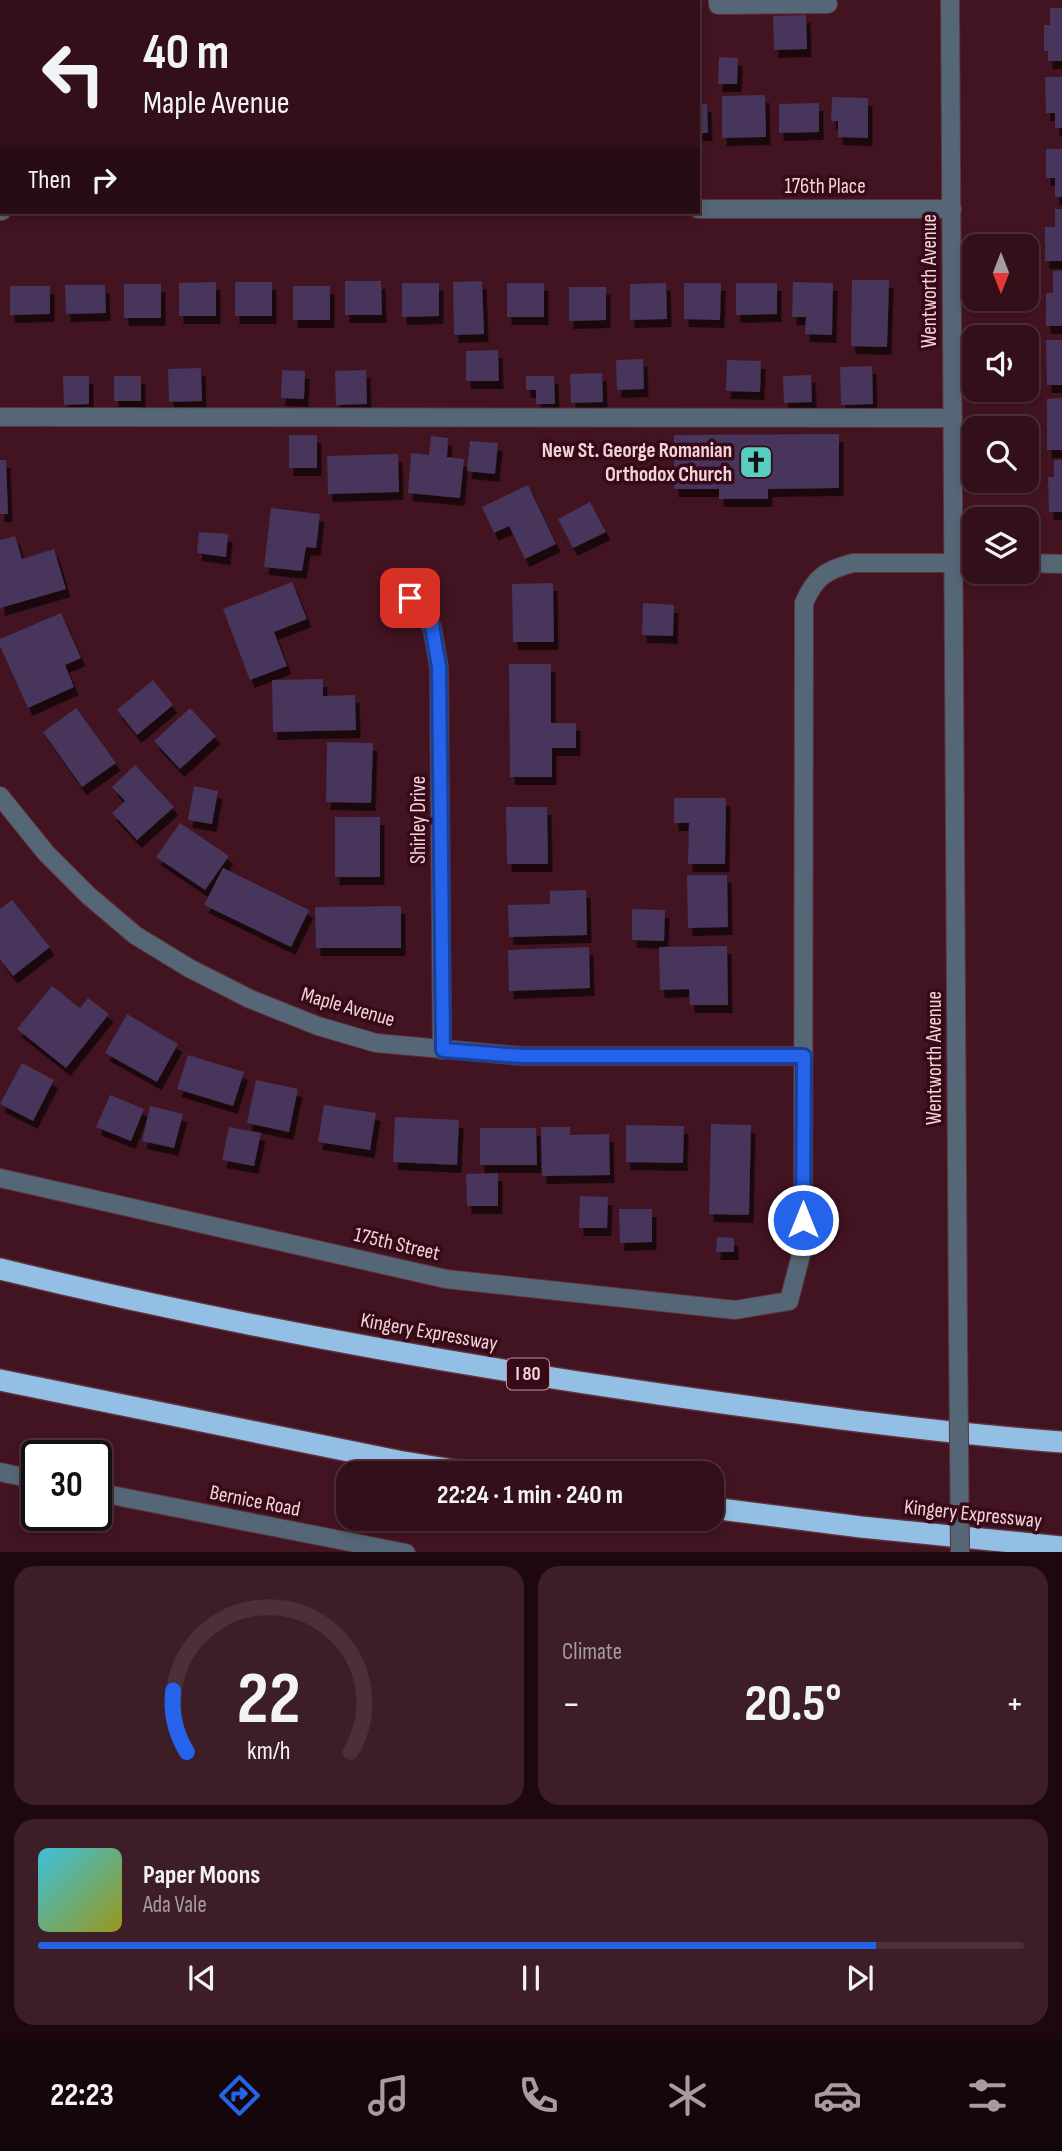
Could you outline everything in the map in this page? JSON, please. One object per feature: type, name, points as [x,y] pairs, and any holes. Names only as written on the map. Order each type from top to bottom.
[{"type":"highway","name":"Kingery Expressway","points":[[0,1269],[357,1346],[553,1378],[774,1410],[1062,1442]]},
{"type":"highway","points":[[0,1380],[398,1461]]},
{"type":"highway","name":"Kingery Expressway","points":[[724,1510],[861,1527],[1062,1547]]},
{"type":"street","points":[[718,0],[718,5],[828,4]]},
{"type":"street","name":"Wentworth Avenue","points":[[950,0],[960,1552]]},
{"type":"street","name":"176th Place","points":[[700,209],[951,209]]},
{"type":"street","points":[[0,417],[953,418]]},
{"type":"street","points":[[804,1056],[804,603],[819,577],[835,568],[853,563],[962,562]]},
{"type":"street","points":[[1039,563],[1062,564]]},
{"type":"street","name":"Shirley Drive","points":[[410,598],[432,626],[439,667],[443,1050]]},
{"type":"street","name":"Maple Avenue","points":[[2,804],[89,896],[135,935],[189,968],[250,999],[318,1026],[376,1043],[521,1056],[804,1056]]},
{"type":"street","name":"175th Street","points":[[0,1178],[446,1279],[735,1310],[789,1301],[803,1247],[804,1056]]},
{"type":"street","points":[[0,1472],[21,1477]]},
{"type":"street","name":"Bernice Road","points":[[112,1495],[405,1552]]},
{"type":"building","points":[[1050,8],[1062,8],[1062,61],[1048,61],[1048,51],[1044,51],[1044,25],[1050,25]]},
{"type":"building","points":[[806,15],[807,49],[774,50],[773,16]]},
{"type":"building","points":[[719,57],[738,58],[737,84],[718,84]]},
{"type":"building","points":[[1045,77],[1062,77],[1062,128],[1055,128],[1055,113],[1046,113]]},
{"type":"building","points":[[765,95],[766,137],[722,138],[722,96]]},
{"type":"building","points":[[832,97],[868,98],[868,138],[838,137],[838,121],[831,121]]},
{"type":"building","points":[[819,103],[819,132],[779,133],[779,104]]},
{"type":"building","points":[[700,104],[707,104],[708,133],[700,133]]},
{"type":"building","points":[[1046,149],[1062,149],[1062,197],[1055,197],[1055,178],[1046,178]]},
{"type":"building","points":[[1055,209],[1062,209],[1062,261],[1045,261],[1045,227],[1055,227]]},
{"type":"building","points":[[1053,271],[1062,271],[1062,326],[1046,326],[1046,293],[1053,293]]},
{"type":"building","points":[[852,280],[889,280],[887,347],[851,346]]},
{"type":"building","points":[[345,281],[381,281],[382,315],[345,315]]},
{"type":"building","points":[[482,281],[484,334],[454,335],[453,282]]},
{"type":"building","points":[[216,282],[216,316],[179,316],[179,283]]},
{"type":"building","points":[[235,282],[272,282],[272,316],[235,316]]},
{"type":"building","points":[[793,282],[833,283],[832,335],[805,334],[806,317],[792,317]]},
{"type":"building","points":[[402,283],[439,283],[439,316],[402,317]]},
{"type":"building","points":[[507,283],[544,283],[544,317],[507,317]]},
{"type":"building","points":[[666,283],[667,319],[630,320],[630,284]]},
{"type":"building","points":[[684,283],[721,283],[720,320],[684,319]]},
{"type":"building","points":[[736,283],[777,283],[777,314],[736,315]]},
{"type":"building","points":[[124,284],[161,284],[161,318],[124,318]]},
{"type":"building","points":[[65,285],[105,285],[106,313],[66,314]]},
{"type":"building","points":[[10,286],[50,286],[50,314],[10,315]]},
{"type":"building","points":[[293,286],[330,286],[330,320],[293,320]]},
{"type":"building","points":[[569,287],[606,287],[606,320],[569,321]]},
{"type":"building","points":[[1046,340],[1062,340],[1062,385],[1047,385]]},
{"type":"building","points":[[498,350],[499,381],[466,381],[466,351]]},
{"type":"building","points":[[643,359],[644,389],[617,390],[616,360]]},
{"type":"building","points":[[727,360],[761,361],[760,392],[726,391]]},
{"type":"building","points":[[872,366],[873,404],[841,405],[840,367]]},
{"type":"building","points":[[201,368],[202,401],[169,402],[168,369]]},
{"type":"building","points":[[282,370],[305,371],[304,399],[281,398]]},
{"type":"building","points":[[366,370],[367,404],[336,405],[335,371]]},
{"type":"building","points":[[602,373],[603,402],[571,403],[570,374]]},
{"type":"building","points":[[811,375],[812,402],[784,403],[783,376]]},
{"type":"building","points":[[63,376],[89,376],[89,404],[64,405]]},
{"type":"building","points":[[114,376],[141,376],[141,401],[114,401]]},
{"type":"building","points":[[526,376],[554,376],[555,404],[536,404],[536,390],[526,390]]},
{"type":"building","points":[[1062,398],[1062,450],[1047,450],[1047,399]]},
{"type":"building","name":"New St. George Romanian Orthodox Church","points":[[839,434],[839,488],[768,489],[768,499],[719,499],[719,489],[674,489],[674,435]]},
{"type":"building","points":[[289,435],[317,435],[317,468],[289,468]]},
{"type":"building","points":[[431,436],[448,438],[447,457],[464,459],[460,498],[408,493],[411,453],[429,455]]},
{"type":"building","points":[[470,441],[498,443],[495,474],[467,471]]},
{"type":"building","points":[[398,454],[399,492],[328,494],[327,456]]},
{"type":"building","points":[[0,460],[6,460],[8,514],[0,514]]},
{"type":"building","points":[[1054,460],[1062,460],[1062,512],[1049,512],[1048,477],[1054,477]]},
{"type":"building","points":[[528,485],[556,544],[525,559],[509,526],[494,533],[482,507]]},
{"type":"building","points":[[590,502],[606,532],[573,548],[558,519]]},
{"type":"building","points":[[271,508],[320,514],[316,548],[306,547],[302,571],[264,567]]},
{"type":"building","points":[[199,532],[228,534],[226,557],[197,553]]},
{"type":"building","points":[[15,536],[22,559],[54,549],[66,589],[0,608],[0,540]]},
{"type":"building","points":[[292,582],[307,619],[274,632],[287,666],[250,680],[223,609]]},
{"type":"building","points":[[553,583],[554,642],[513,642],[512,584]]},
{"type":"building","points":[[643,603],[674,605],[673,636],[642,635]]},
{"type":"building","points":[[61,613],[81,658],[65,665],[74,687],[28,708],[0,646],[0,639]]},
{"type":"building","points":[[509,664],[551,664],[551,723],[576,723],[576,748],[552,748],[552,777],[510,777]]},
{"type":"building","points":[[323,679],[323,696],[355,695],[356,730],[273,732],[272,680]]},
{"type":"building","points":[[153,680],[173,705],[137,735],[117,710]]},
{"type":"building","points":[[76,708],[116,763],[82,787],[43,732]]},
{"type":"building","points":[[190,708],[216,736],[180,769],[154,741]]},
{"type":"building","points":[[327,742],[373,743],[371,803],[326,802]]},
{"type":"building","points":[[135,765],[174,807],[137,840],[112,813],[125,801],[112,787]]},
{"type":"building","points":[[194,786],[218,791],[212,824],[188,820]]},
{"type":"building","points":[[674,798],[726,798],[725,864],[688,864],[689,823],[674,823]]},
{"type":"building","points":[[506,807],[547,807],[548,864],[507,864]]},
{"type":"building","points":[[335,817],[380,817],[380,877],[335,877]]},
{"type":"building","points":[[180,823],[229,856],[205,890],[156,857]]},
{"type":"building","points":[[223,868],[309,910],[291,947],[204,905]]},
{"type":"building","points":[[687,875],[727,875],[728,927],[688,928]]},
{"type":"building","points":[[586,890],[587,935],[509,937],[508,905],[550,904],[550,891]]},
{"type":"building","points":[[12,900],[50,947],[13,976],[0,959],[0,909]]},
{"type":"building","points":[[401,906],[401,948],[316,948],[315,907]]},
{"type":"building","points":[[632,909],[665,910],[664,941],[632,940]]},
{"type":"building","points":[[727,946],[728,1005],[690,1005],[689,989],[660,990],[659,947]]},
{"type":"building","points":[[589,947],[590,988],[509,991],[508,950]]},
{"type":"building","points":[[52,986],[80,1008],[88,998],[109,1014],[66,1068],[17,1029]]},
{"type":"building","points":[[127,1014],[178,1044],[157,1082],[105,1053]]},
{"type":"building","points":[[188,1055],[244,1072],[233,1106],[177,1089]]},
{"type":"building","points":[[22,1063],[54,1080],[33,1121],[0,1104]]},
{"type":"building","points":[[256,1080],[298,1089],[289,1132],[247,1123]]},
{"type":"building","points":[[110,1095],[144,1109],[131,1141],[96,1127]]},
{"type":"building","points":[[324,1105],[376,1113],[370,1150],[318,1142]]},
{"type":"building","points":[[150,1106],[183,1114],[174,1148],[142,1141]]},
{"type":"building","points":[[395,1117],[459,1120],[457,1165],[393,1162]]},
{"type":"building","points":[[711,1124],[751,1125],[749,1215],[709,1214]]},
{"type":"building","points":[[626,1125],[684,1126],[683,1163],[626,1162]]},
{"type":"building","points":[[229,1127],[261,1133],[254,1166],[222,1160]]},
{"type":"building","points":[[541,1127],[570,1127],[570,1135],[609,1134],[610,1175],[542,1176]]},
{"type":"building","points":[[480,1128],[536,1128],[537,1165],[480,1165]]},
{"type":"building","points":[[498,1173],[498,1206],[467,1206],[466,1174]]},
{"type":"building","points":[[580,1196],[608,1197],[607,1228],[579,1228]]},
{"type":"building","points":[[619,1209],[652,1209],[652,1242],[620,1243]]},
{"type":"building","points":[[717,1237],[734,1238],[734,1252],[716,1252]]},
{"type":"place","name":"New St. George Romanian Orthodox Church","points":[[756,462]]},
{"type":"route","points":[[410,598],[432,626],[439,667],[443,1050],[521,1056],[804,1056],[803,1220]]}]
